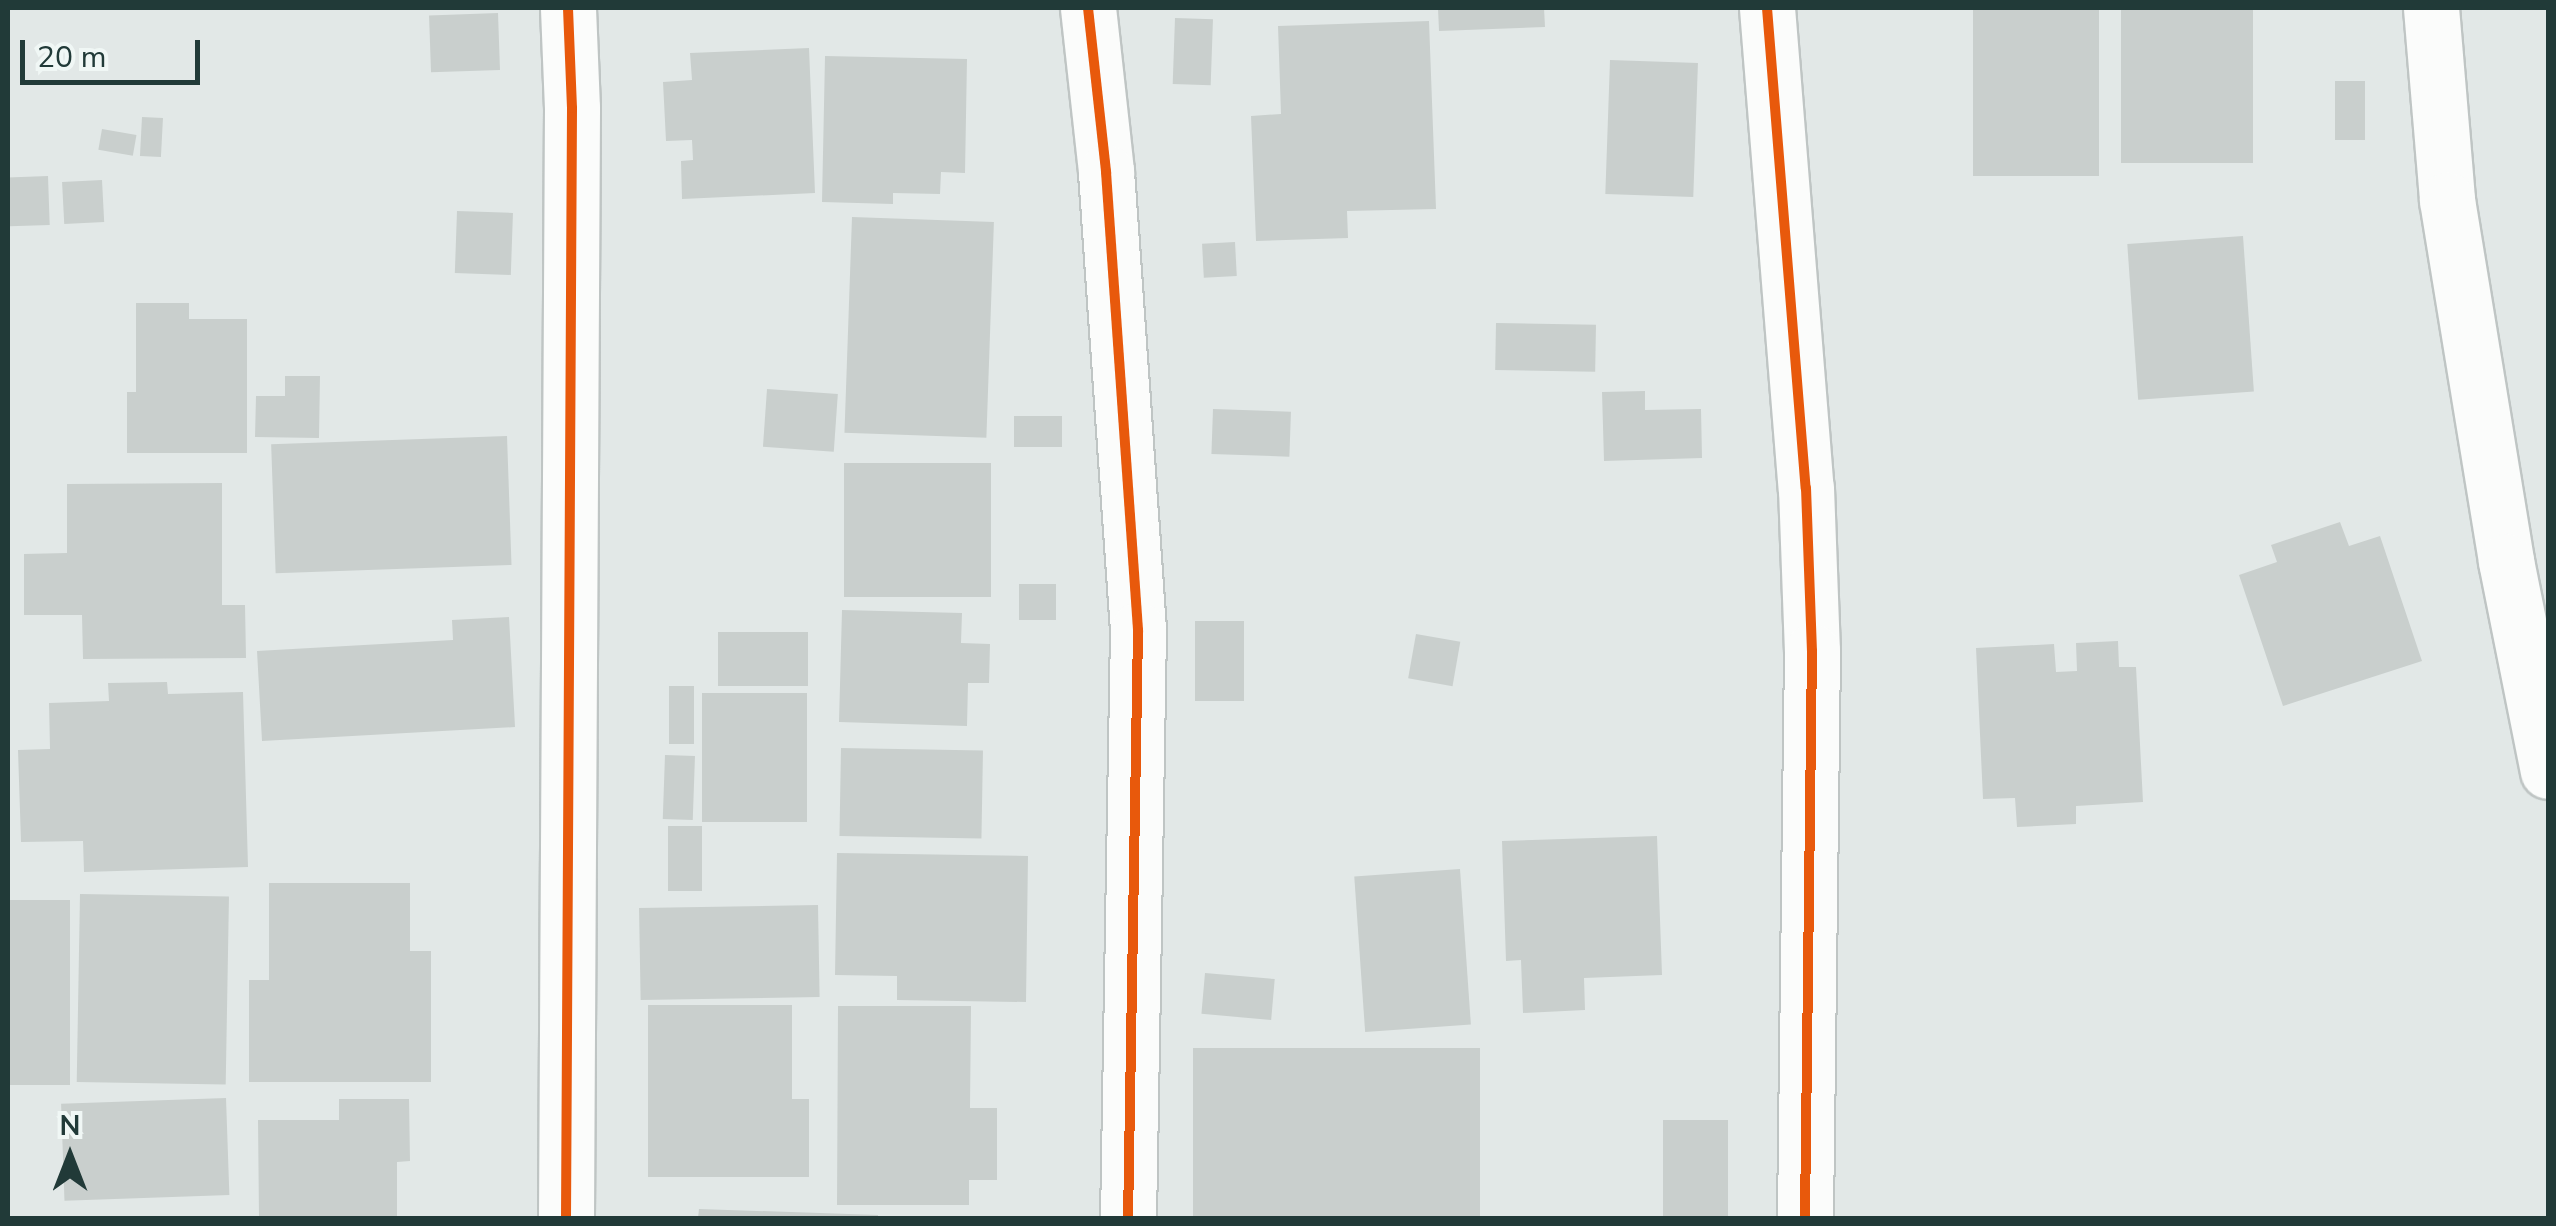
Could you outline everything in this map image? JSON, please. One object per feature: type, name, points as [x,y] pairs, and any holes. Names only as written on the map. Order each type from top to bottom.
[{"type":"street","points":[[566,1218],[572,128],[568,8]]},
{"type":"street","points":[[1088,8],[1106,172],[1138,630],[1128,1218]]},
{"type":"street","points":[[1767,8],[1806,488],[1812,632],[1806,1218]]},
{"type":"street","points":[[2431,8],[2448,200],[2506,561],[2548,771]]},
{"type":"building","points":[[1438,8],[1544,8],[1545,27],[1439,31]]},
{"type":"building","points":[[1973,8],[2099,8],[2099,176],[1973,176]]},
{"type":"building","points":[[2121,8],[2253,8],[2253,163],[2121,163]]},
{"type":"building","points":[[498,13],[500,70],[431,72],[429,15]]},
{"type":"building","points":[[1175,18],[1213,19],[1211,85],[1173,84]]},
{"type":"building","points":[[1429,21],[1436,209],[1347,211],[1348,238],[1256,241],[1251,116],[1281,114],[1278,26]]},
{"type":"building","points":[[809,48],[815,193],[682,199],[681,161],[693,160],[692,140],[666,141],[663,82],[692,80],[690,53]]},
{"type":"building","points":[[825,56],[967,59],[965,173],[941,172],[940,194],[893,193],[893,204],[822,202]]},
{"type":"building","points":[[1610,60],[1698,63],[1693,197],[1605,194]]},
{"type":"building","points":[[2335,81],[2365,81],[2365,140],[2335,140]]},
{"type":"building","points":[[142,117],[163,118],[161,157],[140,156]]},
{"type":"building","points":[[102,129],[136,135],[133,156],[98,150]]},
{"type":"building","points":[[48,176],[50,225],[10,226],[8,177]]},
{"type":"building","points":[[102,180],[104,222],[64,224],[62,182]]},
{"type":"building","points":[[457,211],[513,213],[511,275],[455,273]]},
{"type":"building","points":[[852,217],[994,222],[986,438],[844,433]]},
{"type":"building","points":[[2243,236],[2254,392],[2138,400],[2127,244]]},
{"type":"building","points":[[1235,242],[1237,276],[1204,278],[1202,244]]},
{"type":"building","points":[[136,303],[189,303],[189,319],[247,319],[247,453],[127,453],[127,392],[136,392]]},
{"type":"building","points":[[1496,323],[1596,325],[1595,372],[1495,370]]},
{"type":"building","points":[[285,376],[320,376],[319,438],[255,437],[256,396],[285,396]]},
{"type":"building","points":[[767,389],[838,394],[834,452],[763,447]]},
{"type":"building","points":[[1645,391],[1645,410],[1701,409],[1702,458],[1604,461],[1602,392]]},
{"type":"building","points":[[1213,409],[1291,412],[1289,457],[1211,454]]},
{"type":"building","points":[[1014,416],[1062,416],[1062,447],[1014,447]]},
{"type":"building","points":[[507,436],[512,565],[276,573],[271,444]]},
{"type":"building","points":[[844,463],[991,463],[991,597],[844,597]]},
{"type":"building","points":[[222,483],[222,605],[245,605],[246,658],[83,659],[82,615],[24,615],[24,554],[67,553],[67,484]]},
{"type":"building","points":[[2340,522],[2349,546],[2380,536],[2422,661],[2283,706],[2239,575],[2277,562],[2271,545]]},
{"type":"building","points":[[1019,584],[1056,584],[1056,620],[1019,620]]},
{"type":"building","points":[[842,610],[962,613],[961,643],[990,644],[989,683],[968,683],[967,726],[839,722]]},
{"type":"building","points":[[509,617],[515,727],[262,741],[257,651],[453,640],[452,620]]},
{"type":"building","points":[[1195,621],[1244,621],[1244,701],[1195,701]]},
{"type":"building","points":[[718,632],[808,632],[808,686],[718,686]]},
{"type":"building","points":[[1416,634],[1460,642],[1453,686],[1408,678]]},
{"type":"building","points":[[2118,641],[2119,667],[2136,667],[2143,802],[2076,806],[2076,824],[2017,827],[2015,798],[1983,799],[1976,648],[2054,644],[2056,672],[2077,671],[2076,643]]},
{"type":"building","points":[[167,682],[168,694],[243,692],[248,867],[84,872],[83,841],[21,842],[18,750],[50,749],[49,703],[109,701],[108,683]]},
{"type":"building","points":[[669,686],[694,686],[694,744],[669,744]]},
{"type":"building","points":[[702,693],[807,693],[807,822],[702,822]]},
{"type":"building","points":[[841,748],[983,750],[981,838],[839,836]]},
{"type":"building","points":[[665,755],[695,756],[693,820],[663,819]]},
{"type":"building","points":[[668,826],[702,826],[702,891],[668,891]]},
{"type":"building","points":[[1657,836],[1662,975],[1584,978],[1585,1010],[1523,1013],[1521,960],[1506,961],[1502,841]]},
{"type":"building","points":[[837,853],[1028,856],[1026,1002],[897,1000],[897,976],[835,975]]},
{"type":"building","points":[[1460,869],[1471,1025],[1365,1032],[1354,876]]},
{"type":"building","points":[[269,883],[410,883],[410,951],[431,951],[431,1082],[249,1082],[249,980],[269,980]]},
{"type":"building","points":[[80,894],[229,897],[226,1085],[77,1082]]},
{"type":"building","points":[[8,900],[70,900],[70,1085],[8,1085]]},
{"type":"building","points":[[818,905],[820,997],[641,1000],[639,908]]},
{"type":"building","points":[[1205,973],[1275,979],[1271,1020],[1201,1014]]},
{"type":"building","points":[[648,1005],[792,1005],[792,1099],[809,1099],[809,1177],[648,1177]]},
{"type":"building","points":[[838,1006],[971,1006],[970,1108],[997,1108],[997,1180],[969,1180],[969,1205],[837,1205]]},
{"type":"building","points":[[1193,1048],[1480,1048],[1480,1218],[1193,1218]]},
{"type":"building","points":[[226,1098],[229,1195],[64,1201],[61,1104]]},
{"type":"building","points":[[339,1099],[409,1099],[410,1161],[397,1162],[397,1218],[259,1218],[258,1120],[339,1120]]},
{"type":"building","points":[[1663,1120],[1728,1120],[1728,1218],[1663,1218]]},
{"type":"building","points":[[699,1209],[878,1215],[878,1218],[698,1218]]},
{"type":"cycle path","points":[[566,1218],[572,108],[568,8]]},
{"type":"cycle path","points":[[1088,8],[1106,172],[1138,630],[1128,1218]]},
{"type":"cycle path","points":[[1767,8],[1806,488],[1812,651],[1805,1218]]}]
